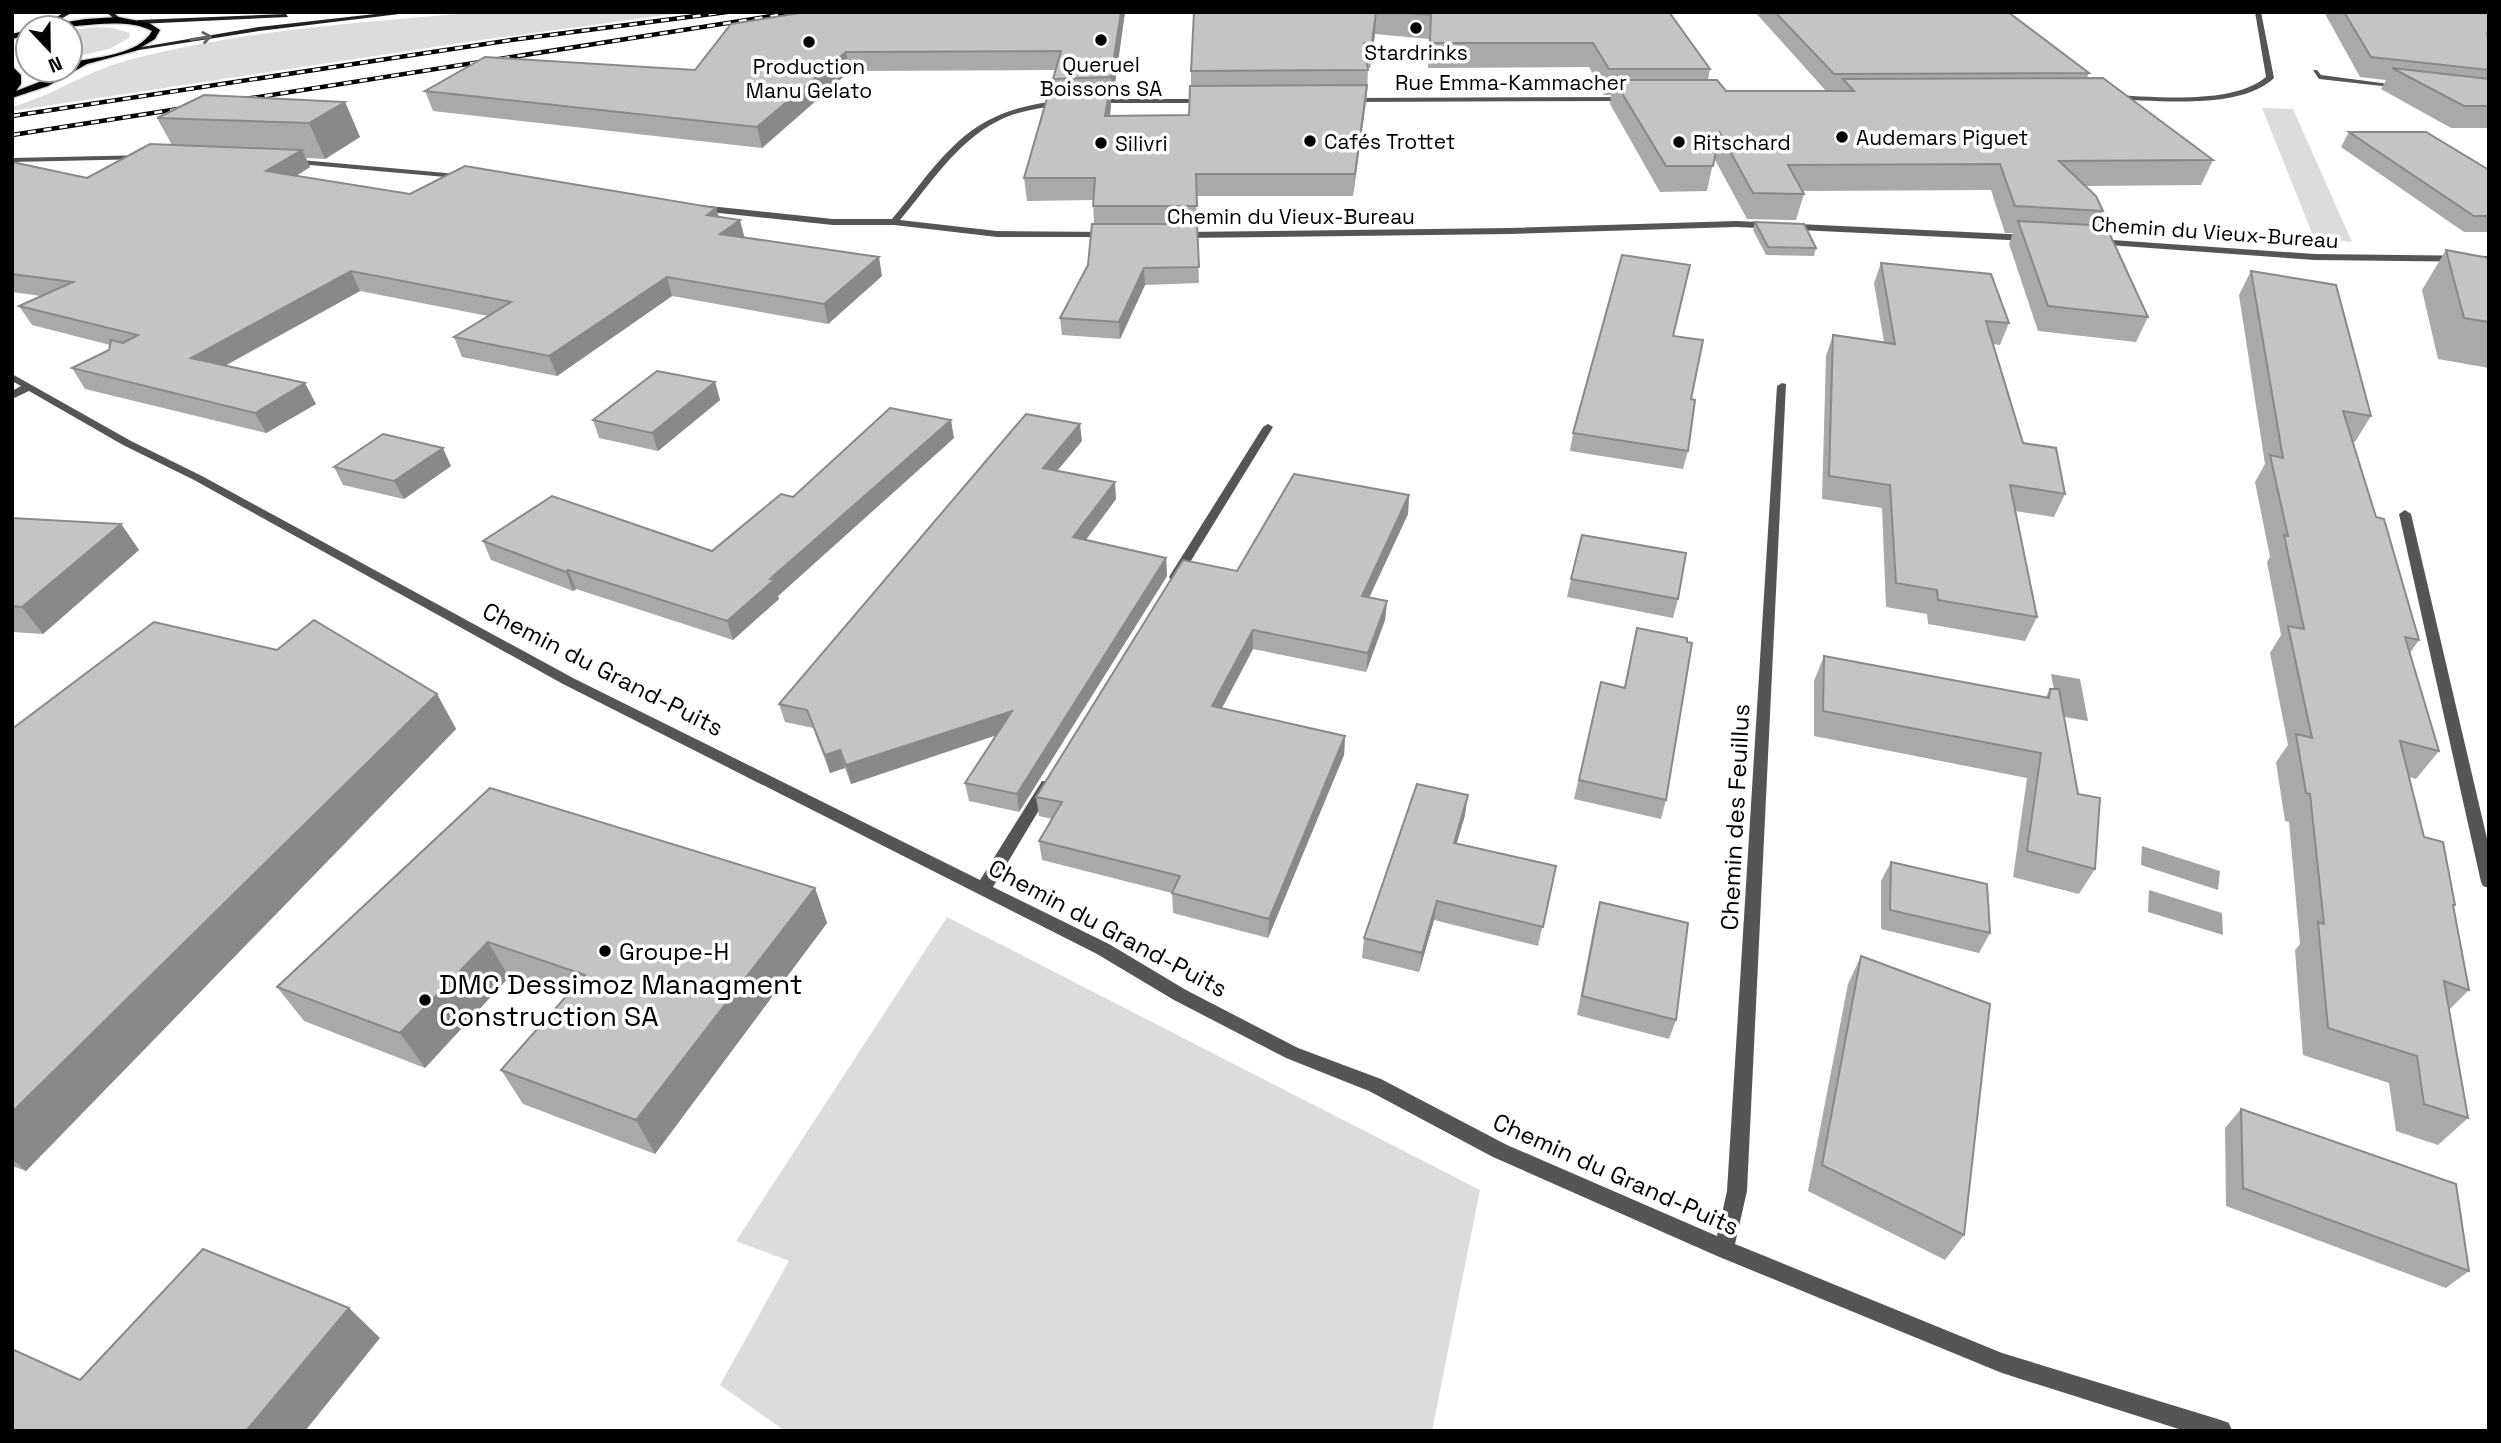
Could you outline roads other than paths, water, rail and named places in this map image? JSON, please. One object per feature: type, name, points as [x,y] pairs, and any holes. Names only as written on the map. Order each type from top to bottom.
[{"type":"main road","points":[[109,12],[119,20]]},
{"type":"main road","points":[[84,63],[133,49],[259,29],[413,12]]},
{"type":"main road","points":[[84,22],[216,21],[296,15]]},
{"type":"main road","points":[[133,49],[147,42],[156,32],[150,25],[138,22]]},
{"type":"main road","points":[[12,92],[45,84],[87,62]]},
{"type":"main road","points":[[12,69],[17,75],[18,84],[12,92]]},
{"type":"street","points":[[2106,97],[2214,96],[2248,92],[2262,87],[2270,78],[2258,12]]},
{"type":"street","points":[[2315,71],[2319,77],[2410,87]]},
{"type":"street","name":"Rue Emma-Kammacher","points":[[1338,100],[1638,99]]},
{"type":"street","points":[[894,222],[971,135],[988,123],[1035,107],[1078,102],[1214,101]]},
{"type":"street","points":[[12,160],[75,156],[157,157]]},
{"type":"street","points":[[278,160],[411,169],[484,178]]},
{"type":"street","points":[[689,207],[833,222],[894,222],[997,234],[1125,235]]},
{"type":"street","name":"Chemin du Vieux-Bureau","points":[[1167,235],[1497,232],[1736,224],[1878,229],[2035,239]]},
{"type":"street","name":"Chemin du Vieux-Bureau","points":[[2089,242],[2315,257],[2489,259]]},
{"type":"street","name":"Chemin du Grand-Puits","points":[[12,377],[153,460],[198,478],[557,676],[984,888],[1293,1053],[1375,1085],[1500,1151],[1724,1249],[2002,1363],[2221,1431]]},
{"type":"street","points":[[12,396],[29,386]]},
{"type":"street","name":"Chemin des Feuillus","points":[[1724,1249],[1737,1191],[1782,386]]},
{"type":"street","points":[[1166,592],[1268,427]]},
{"type":"street","points":[[2405,514],[2489,882]]},
{"type":"street","points":[[984,888],[1058,768]]},
{"type":"railway","points":[[12,116],[511,40],[727,12]]},
{"type":"railway","points":[[233,101],[797,12]]},
{"type":"railway","points":[[12,135],[191,107]]},
{"type":"place","name":"Stardrinks","points":[[1416,28]]},
{"type":"place","name":"Queruel Boissons SA","points":[[1101,40]]},
{"type":"place","name":"Production Manu Gelato","points":[[809,42]]},
{"type":"place","name":"Audemars Piguet","points":[[1842,137]]},
{"type":"place","name":"Cafés Trottet","points":[[1310,141]]},
{"type":"place","name":"Ritschard","points":[[1679,142]]},
{"type":"place","name":"Silivri","points":[[1101,143]]},
{"type":"place","name":"Groupe-H","points":[[605,951]]},
{"type":"place","name":"DMC Dessimoz Managment Construction SA","points":[[425,1000]]}]
